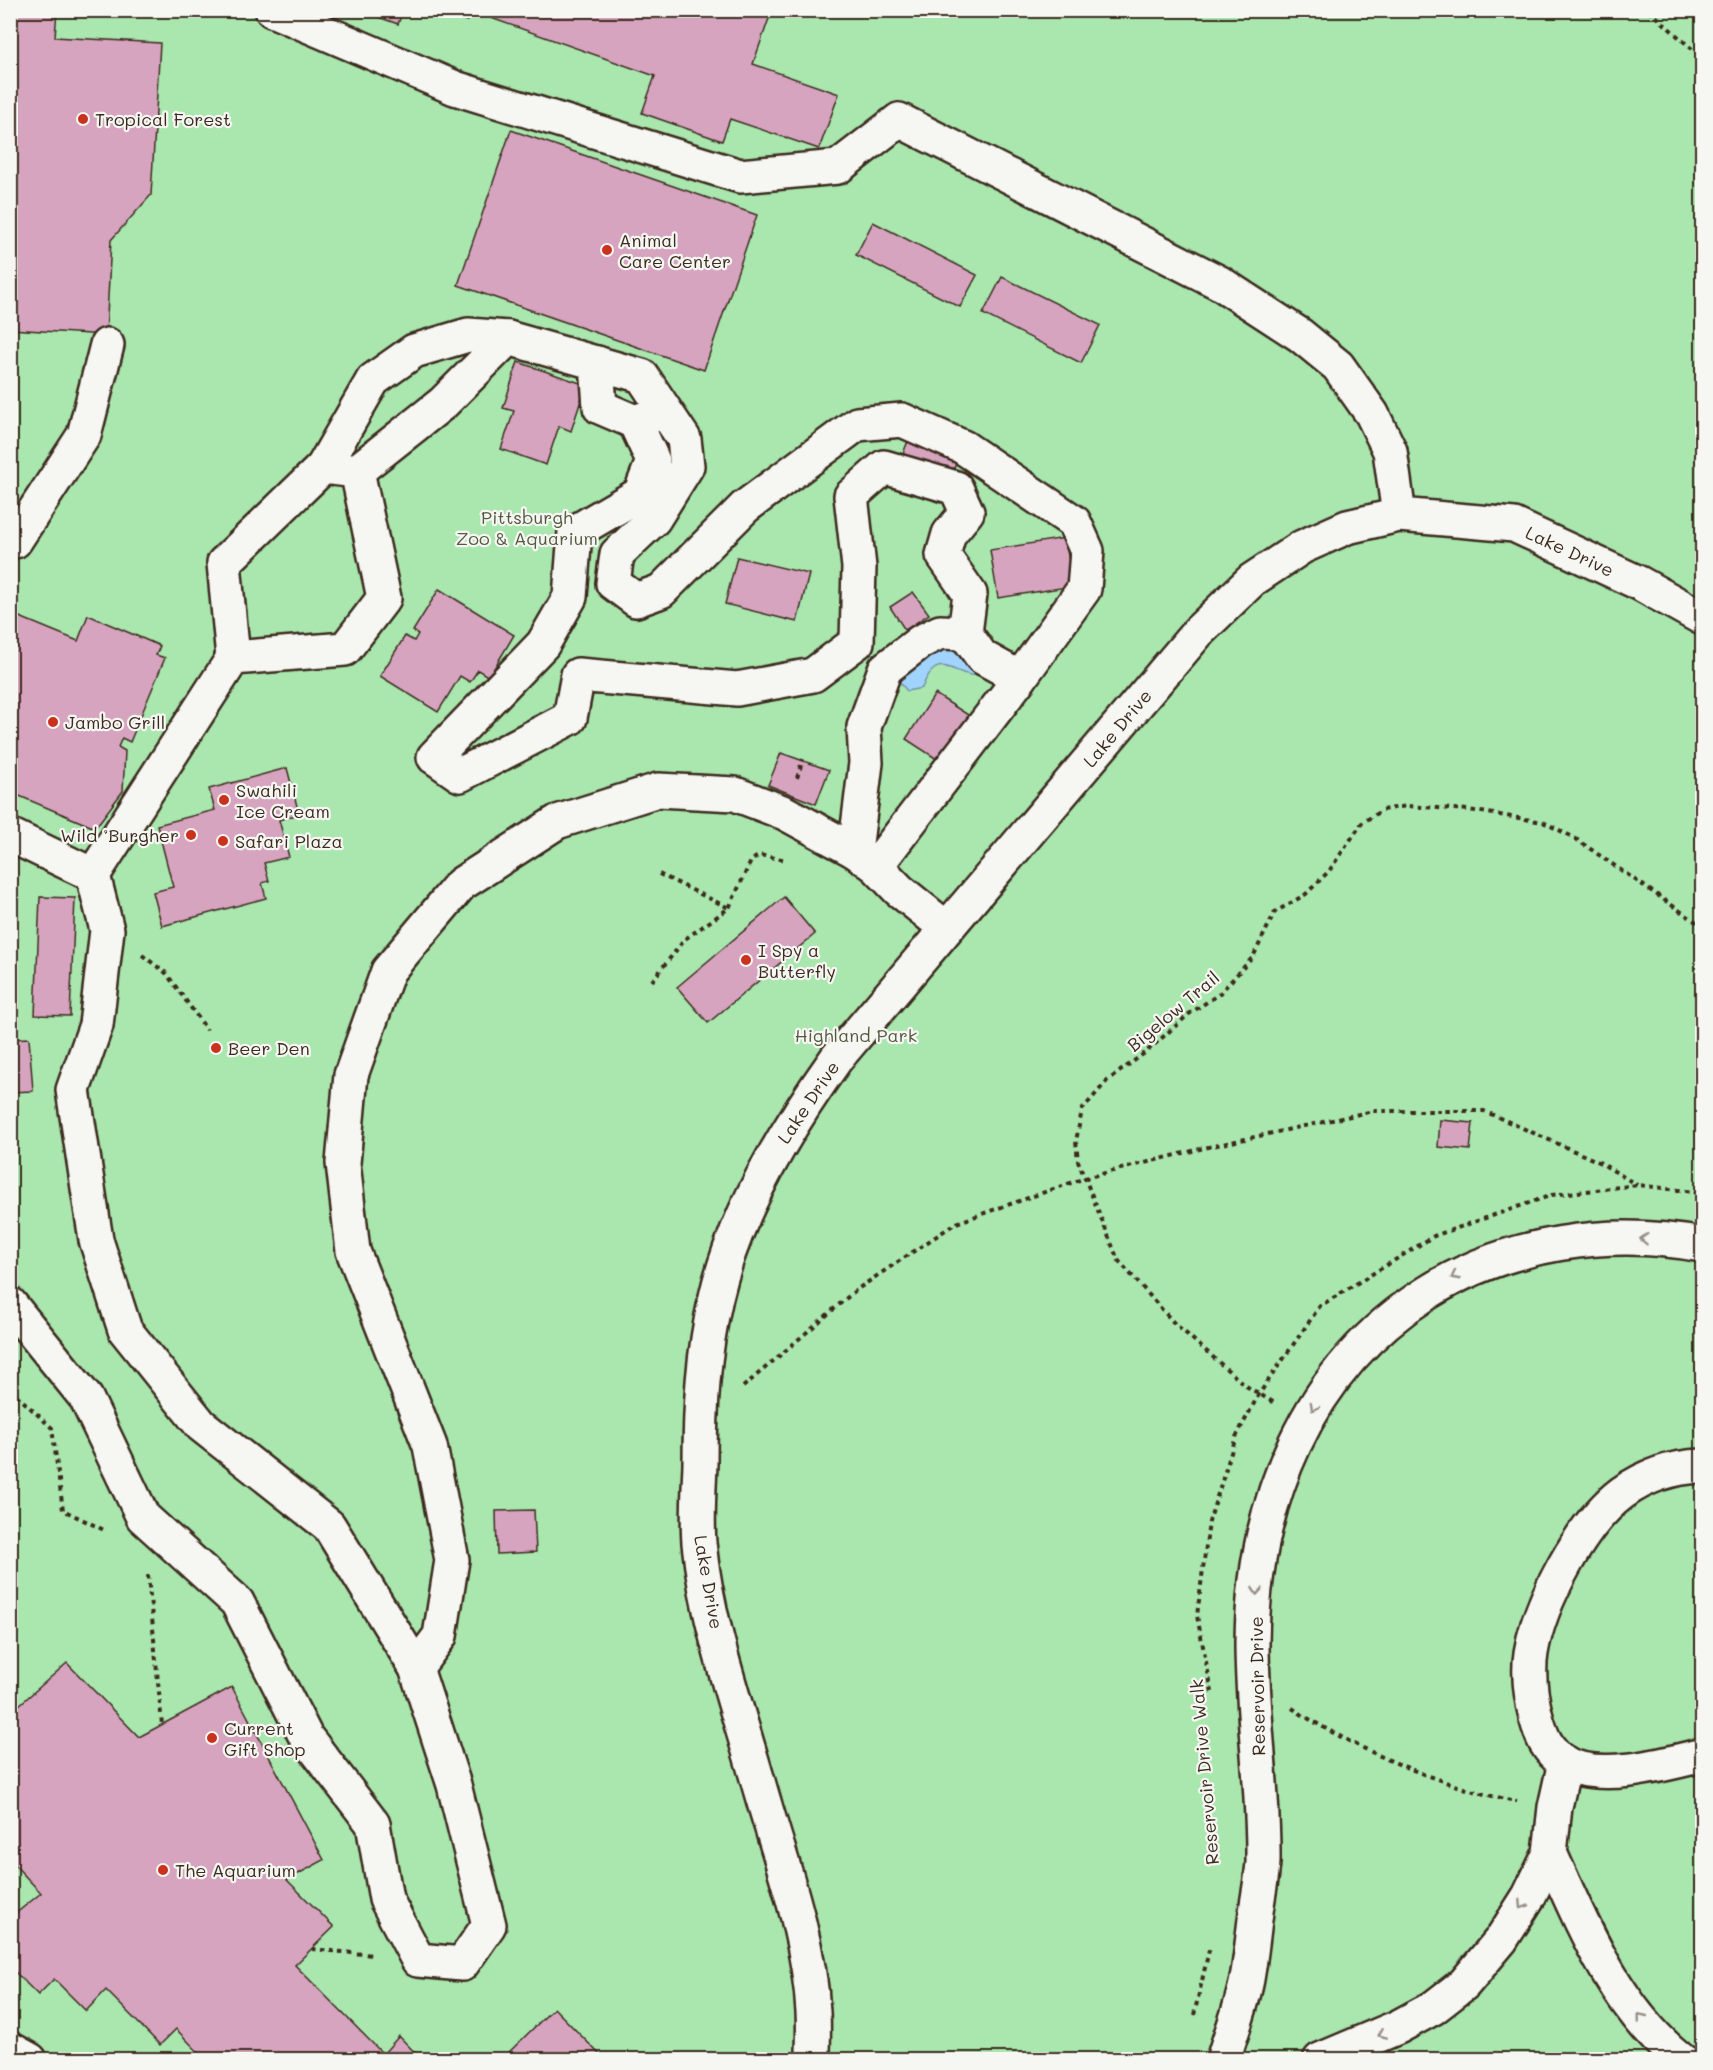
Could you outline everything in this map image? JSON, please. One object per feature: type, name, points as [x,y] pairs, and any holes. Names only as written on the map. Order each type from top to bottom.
[{"type":"street","points":[[272,10],[455,88],[740,176],[837,167],[899,120],[1220,283],[1300,334],[1338,366],[1372,414],[1390,451],[1399,515]]},
{"type":"street","points":[[10,1304],[86,1398],[143,1517],[237,1602],[306,1737],[373,1824],[386,1899],[418,1960],[462,1964],[489,1925],[454,1785],[416,1668],[329,1526],[201,1425],[125,1330],[96,1240],[73,1090],[96,1025],[107,930],[93,875],[233,658],[224,563],[323,467],[373,380],[414,351],[468,335],[508,338],[642,376],[653,461],[640,494],[575,532],[570,597],[543,644],[434,757],[460,775],[570,718],[578,675],[737,689],[813,675],[857,642],[860,567],[851,496],[884,467],[956,488],[967,512],[949,534],[943,555],[970,594],[965,633],[982,657],[1020,678]]},
{"type":"street","points":[[323,467],[357,471],[443,402],[508,338]]},
{"type":"street","points":[[10,542],[15,541],[84,435],[107,345]]},
{"type":"street","points":[[597,363],[600,407],[649,417],[684,439],[687,466],[654,519],[617,554],[613,583],[636,600],[661,591],[745,507],[857,424],[902,420],[963,447],[1074,522],[1087,551],[1084,589],[1020,678],[866,858]]},
{"type":"street","points":[[233,658],[345,648],[384,597],[357,471]]},
{"type":"street","name":"Lake Drive","points":[[813,2060],[813,2011],[804,1950],[708,1596],[699,1542],[701,1393],[716,1294],[735,1237],[771,1161],[801,1107],[836,1059],[1198,632],[1252,580],[1302,547],[1338,531],[1399,515],[1514,525],[1639,583],[1702,618]]},
{"type":"street","points":[[866,858],[864,727],[885,669],[920,642],[940,632],[965,633]]},
{"type":"street","points":[[416,1668],[440,1636],[452,1560],[430,1446],[353,1251],[343,1163],[351,1075],[388,971],[461,884],[557,822],[658,790],[735,794],[785,813],[866,858],[899,891],[946,928]]},
{"type":"street","points":[[10,835],[93,875]]},
{"type":"street","name":"Reservoir Drive","points":[[1223,2060],[1247,1981],[1263,1864],[1252,1642],[1260,1550],[1274,1492],[1324,1389],[1358,1348],[1408,1305],[1458,1274],[1511,1254],[1572,1242],[1627,1238],[1702,1245]]},
{"type":"street","points":[[1702,1466],[1675,1467],[1648,1477],[1621,1493],[1587,1527],[1564,1567],[1544,1612],[1531,1653],[1531,1700],[1542,1738],[1565,1762],[1593,1771],[1629,1770],[1702,1755]]},
{"type":"street","points":[[1320,2060],[1398,2027],[1433,2008],[1464,1984],[1501,1940],[1529,1896],[1550,1853],[1555,1807],[1565,1762]]},
{"type":"street","points":[[1550,1853],[1583,1926],[1619,1989],[1642,2020],[1681,2060]]},
{"type":"street","points":[[10,2049],[30,2060]]},
{"type":"path","points":[[1649,10],[1702,58]]},
{"type":"path","name":"Bigelow Trail","points":[[1307,1421],[1246,1386],[1174,1323],[1118,1260],[1078,1161],[1076,1141],[1082,1110],[1107,1081],[1146,1052],[1189,1014],[1219,994],[1253,957],[1275,912],[1306,894],[1329,871],[1362,823],[1382,810],[1407,806],[1469,810],[1543,822],[1573,837],[1702,926]]},
{"type":"path","points":[[652,981],[685,939],[729,908],[751,861],[759,855],[790,861]]},
{"type":"path","points":[[659,874],[729,908]]},
{"type":"path","points":[[107,930],[166,973],[207,1030]]},
{"type":"path","points":[[738,1394],[745,1384],[856,1290],[956,1223],[1084,1178],[1373,1111],[1484,1111],[1599,1162],[1638,1185]]},
{"type":"path","name":"Reservoir Drive Walk","points":[[1213,1697],[1197,1616],[1209,1522],[1236,1437],[1259,1394],[1320,1306],[1434,1236],[1552,1195],[1638,1185],[1702,1193]]},
{"type":"path","points":[[10,1389],[52,1428],[63,1510],[106,1531],[143,1517],[162,1725]]},
{"type":"path","points":[[1254,1683],[1323,1729],[1425,1774],[1486,1796],[1555,1807]]},
{"type":"path","points":[[1192,2026],[1212,1936]]},
{"type":"path","points":[[312,1949],[418,1960]]},
{"type":"green space","name":"Highland Park","points":[[11,11],[1702,11],[1702,2059],[11,2060]]},
{"type":"water","points":[[938,645],[962,645],[981,674],[972,675],[942,666],[935,668],[928,675],[922,688],[907,691],[894,675]]},
{"type":"building","name":"Tropical Forest","points":[[10,10],[57,10],[55,37],[160,43],[151,195],[111,240],[106,335],[10,329]]},
{"type":"building","points":[[358,10],[403,10],[398,24]]},
{"type":"building","points":[[436,10],[470,10],[467,21]]},
{"type":"building","points":[[493,10],[772,10],[753,64],[839,94],[819,149],[730,119],[722,141],[642,113],[655,76],[491,18]]},
{"type":"building","name":"Animal Care Center","points":[[511,130],[757,215],[704,370],[458,285]]},
{"type":"building","points":[[873,222],[977,275],[960,307],[856,255]]},
{"type":"building","points":[[1002,277],[1100,325],[1081,363],[983,314]]},
{"type":"building","points":[[518,362],[586,385],[571,431],[559,426],[546,465],[501,449],[514,411],[503,408]]},
{"type":"building","points":[[910,436],[959,456],[940,503],[891,484]]},
{"type":"building","points":[[1065,538],[1073,586],[998,598],[990,550]]},
{"type":"building","points":[[737,557],[809,574],[797,622],[725,604]]},
{"type":"building","points":[[439,589],[514,635],[489,677],[478,670],[470,682],[460,676],[438,712],[380,676],[405,636],[414,641],[418,634],[413,631]]},
{"type":"building","points":[[913,592],[929,614],[905,630],[890,607]]},
{"type":"building","points":[[10,613],[78,641],[88,615],[160,646],[156,655],[165,658],[130,742],[122,738],[118,747],[125,751],[123,791],[95,828],[10,792]]},
{"type":"building","points":[[935,694],[976,720],[946,765],[906,739]]},
{"type":"building","points":[[781,753],[829,770],[816,804],[768,785]]},
{"type":"building","name":"Safari Plaza","points":[[287,768],[299,814],[279,820],[289,857],[264,863],[269,881],[262,883],[266,898],[162,926],[153,892],[173,887],[157,825],[215,810],[209,789]]},
{"type":"building","points":[[40,897],[75,898],[70,1016],[35,1015]]},
{"type":"building","name":"I Spy a Butterfly","points":[[784,897],[815,934],[708,1023],[677,987]]},
{"type":"building","points":[[29,1038],[33,1091],[10,1092],[10,1039]]},
{"type":"building","points":[[1440,1120],[1473,1123],[1470,1150],[1438,1147]]},
{"type":"building","points":[[534,1510],[536,1552],[497,1554],[496,1511]]},
{"type":"building","name":"The Aquarium","points":[[67,1663],[139,1737],[232,1687],[324,1860],[287,1880],[334,1927],[295,1965],[383,2054],[399,2036],[422,2060],[206,2060],[176,2029],[160,2045],[106,1990],[86,2011],[54,1979],[38,1995],[10,1967],[10,1910],[15,1914],[41,1893],[10,1860],[10,1713]]},
{"type":"building","points":[[554,2008],[605,2060],[501,2060]]},
{"type":"place","name":"Tropical Forest","points":[[83,119]]},
{"type":"place","name":"Animal Care Center","points":[[607,250]]},
{"type":"place","name":"Jambo Grill","points":[[53,722]]},
{"type":"place","name":"Swahili Ice Cream","points":[[224,800]]},
{"type":"place","name":"Wild ’Burgher","points":[[191,835]]},
{"type":"place","name":"Safari Plaza","points":[[223,841]]},
{"type":"place","name":"I Spy a Butterfly","points":[[746,960]]},
{"type":"place","name":"Beer Den","points":[[216,1048]]},
{"type":"place","name":"Current Gift Shop","points":[[212,1738]]},
{"type":"place","name":"The Aquarium","points":[[163,1870]]},
{"type":"park label","name":"Pittsburgh Zoo & Aquarium","points":[[527,527]]}]
